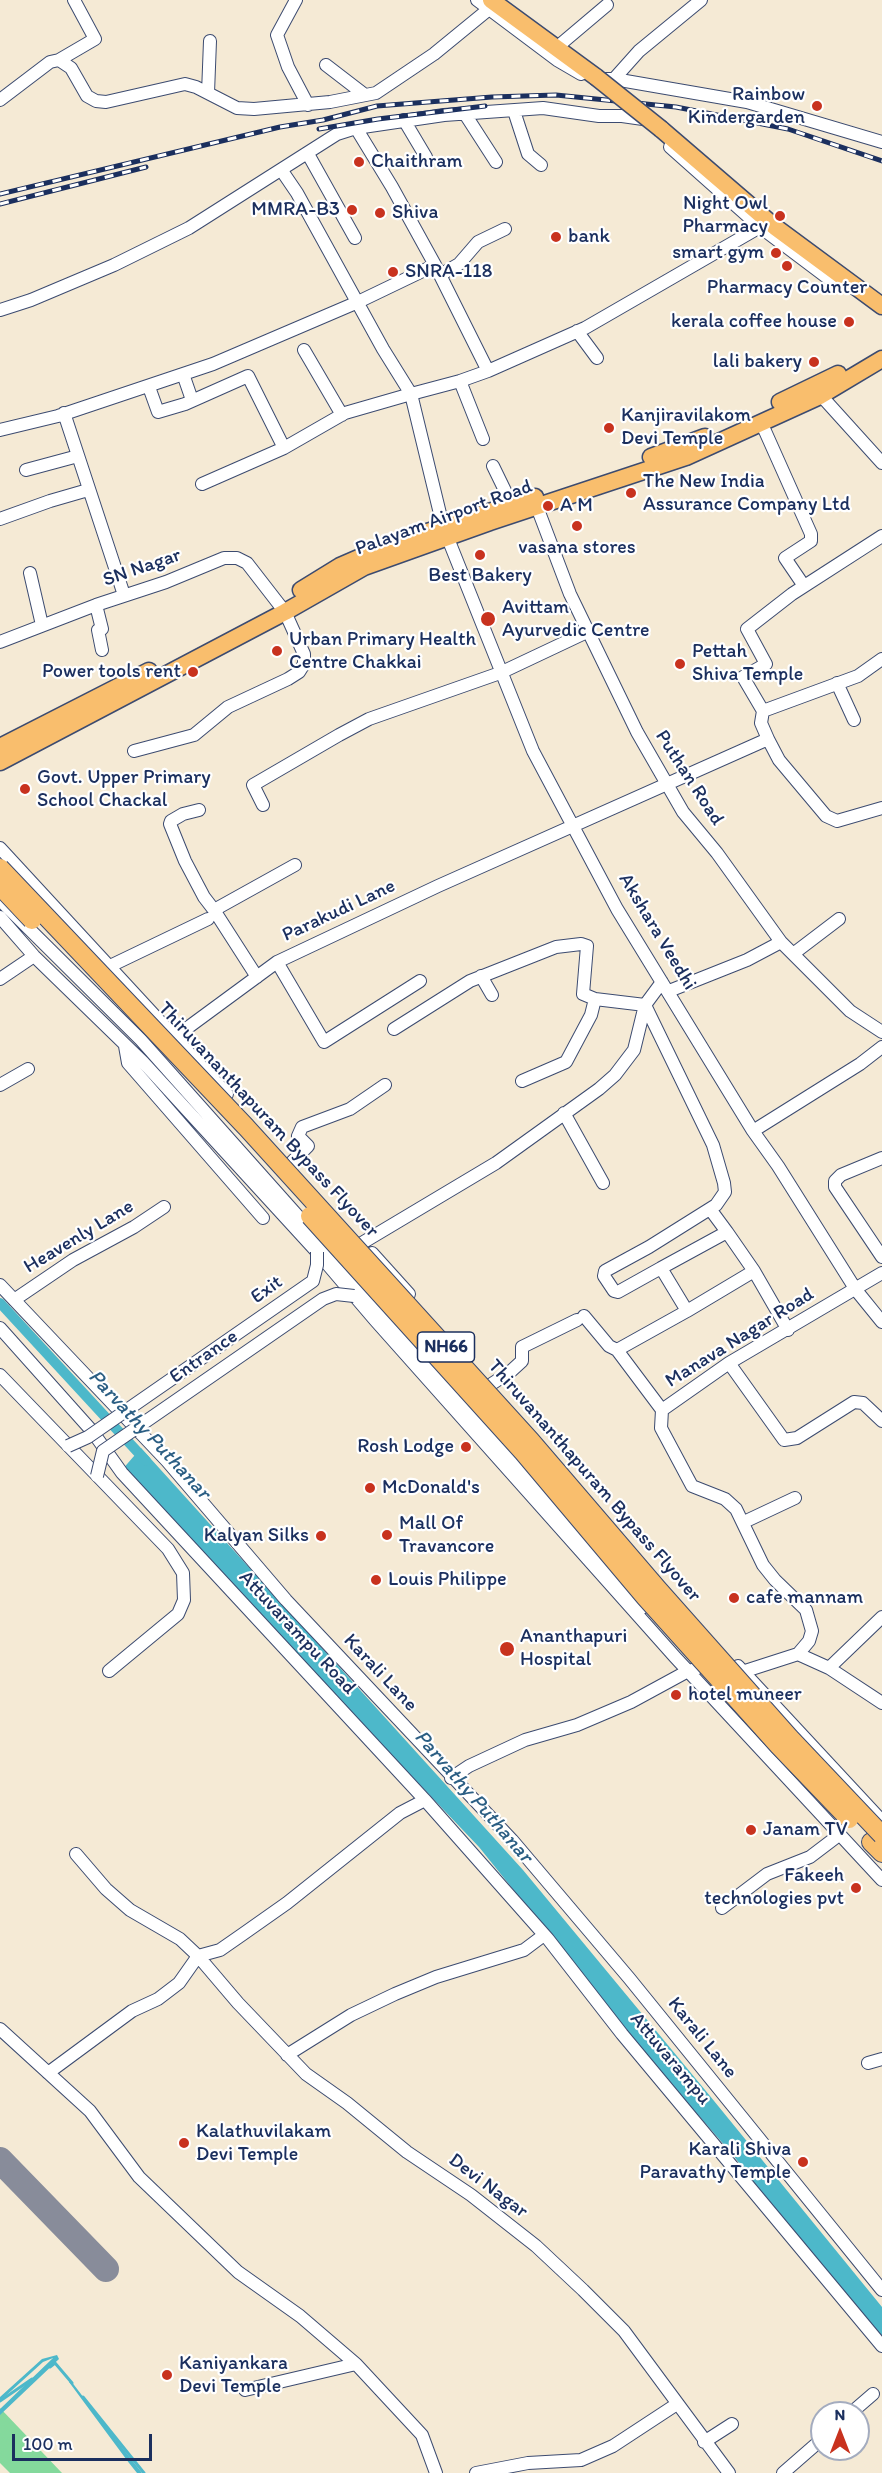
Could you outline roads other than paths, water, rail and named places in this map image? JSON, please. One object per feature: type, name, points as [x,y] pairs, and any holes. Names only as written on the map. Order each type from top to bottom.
[{"type":"highway","name":"Thiruvananthapuram Bypass Flyover","points":[[0,868],[262,1145],[531,1441],[879,1841]]},
{"type":"highway","name":"Thiruvananthapuram Bypass Flyover","points":[[0,886],[239,1137],[515,1444],[645,1597],[778,1745],[879,1841]]},
{"type":"main road","points":[[490,5],[596,77],[775,227],[882,306]]},
{"type":"main road","name":"Palayam Airport Road","points":[[0,747],[364,567],[511,503],[535,502],[702,439],[817,391],[882,349]]},
{"type":"main road","name":"Palayam Airport Road","points":[[445,531],[686,457],[761,422],[882,359]]},
{"type":"main road","name":"Palayam Airport Road","points":[[0,762],[282,608]]},
{"type":"street","points":[[0,100],[50,62],[59,60],[95,39],[74,0]]},
{"type":"street","points":[[296,0],[277,35],[288,67],[308,105]]},
{"type":"street","points":[[477,0],[490,5],[557,60],[589,79],[614,79],[747,102],[882,142]]},
{"type":"street","points":[[503,0],[592,68],[614,79]]},
{"type":"street","points":[[614,79],[639,51],[701,0]]},
{"type":"street","points":[[59,60],[71,68],[87,96],[96,101],[106,102],[185,84],[196,87],[237,108],[308,105],[376,93],[434,54],[490,5]]},
{"type":"street","points":[[562,43],[607,5]]},
{"type":"street","points":[[208,93],[210,41]]},
{"type":"street","points":[[326,65],[365,95]]},
{"type":"street","points":[[0,309],[41,296],[114,265],[178,233],[337,135],[356,128],[404,120],[543,108],[599,116],[662,120],[803,244],[848,278],[830,279],[760,227],[640,120]]},
{"type":"street","points":[[514,111],[528,154],[541,165]]},
{"type":"street","points":[[465,114],[496,162]]},
{"type":"street","points":[[404,120],[426,157]]},
{"type":"street","points":[[356,128],[438,270],[488,371]]},
{"type":"street","points":[[308,154],[355,238]]},
{"type":"street","name":"Akshara Veedhi","points":[[282,171],[297,193],[383,350],[411,394],[445,531],[490,637],[501,672],[533,751],[617,909],[753,1131],[778,1166],[856,1290],[882,1322]]},
{"type":"street","points":[[202,484],[284,448],[342,415],[460,381],[578,331],[760,227]]},
{"type":"street","points":[[0,430],[149,387],[213,364],[358,302],[459,264],[478,242],[505,229]]},
{"type":"street","points":[[578,331],[597,358]]},
{"type":"street","points":[[304,350],[342,415]]},
{"type":"street","points":[[183,374],[192,400]]},
{"type":"street","points":[[149,387],[158,412],[248,376],[284,448]]},
{"type":"street","points":[[460,381],[483,439]]},
{"type":"street","points":[[817,391],[882,463]]},
{"type":"street","points":[[64,413],[123,595]]},
{"type":"street","points":[[761,422],[811,534],[811,541],[785,558],[804,586]]},
{"type":"street","points":[[26,470],[78,456]]},
{"type":"street","points":[[493,466],[511,503]]},
{"type":"street","points":[[0,519],[88,490]]},
{"type":"street","name":"Puthan Road","points":[[535,502],[557,563],[637,732],[683,812],[717,853],[781,942],[850,1011],[882,1032]]},
{"type":"street","points":[[882,536],[804,586],[747,629],[766,664],[743,677],[763,711],[761,723],[779,760],[826,816],[837,821],[882,808]]},
{"type":"street","name":"SN Nagar","points":[[0,642],[96,604],[165,582],[224,558],[237,558],[247,563],[282,608]]},
{"type":"street","points":[[30,573],[42,625]]},
{"type":"street","points":[[96,604],[102,629],[98,630],[102,650]]},
{"type":"street","points":[[134,752],[194,735],[228,707],[299,672],[304,664],[304,654],[282,608]]},
{"type":"street","points":[[263,805],[253,785],[339,735],[369,719],[501,672],[589,631]]},
{"type":"street","points":[[763,711],[858,676],[882,659]]},
{"type":"street","points":[[837,682],[854,720]]},
{"type":"street","name":"Parakudi Lane","points":[[420,981],[324,1042],[277,962],[337,932],[768,739]]},
{"type":"street","points":[[199,810],[183,814],[170,824],[211,914],[257,977]]},
{"type":"street","points":[[0,848],[362,1243],[715,1641],[882,1821]]},
{"type":"street","points":[[108,967],[211,914],[295,865]]},
{"type":"street","points":[[0,900],[141,1040],[532,1479],[659,1627],[659,1639]]},
{"type":"street","points":[[0,917],[34,956],[143,1062],[180,1102],[317,1252],[659,1639],[882,1880]]},
{"type":"street","points":[[793,954],[839,919]]},
{"type":"street","points":[[0,936],[13,931]]},
{"type":"street","points":[[362,1243],[496,1163],[615,1075],[634,1050],[645,1005],[666,986],[747,960],[781,942]]},
{"type":"street","points":[[394,1029],[440,998],[481,976],[556,947],[581,944],[587,946],[583,994],[595,999],[645,1005]]},
{"type":"street","points":[[0,979],[34,956]]},
{"type":"street","points":[[175,1037],[277,962]]},
{"type":"street","points":[[481,976],[492,995]]},
{"type":"street","points":[[522,1081],[566,1062],[591,1015],[595,999]]},
{"type":"street","points":[[645,1005],[713,1145],[725,1192],[722,1199],[710,1209],[605,1271],[604,1276],[614,1291],[618,1292],[728,1232]]},
{"type":"street","points":[[125,1046],[128,1063],[263,1218]]},
{"type":"street","points":[[753,1131],[860,1064],[882,1047]]},
{"type":"street","points":[[0,1085],[28,1069]]},
{"type":"street","points":[[290,1164],[308,1146],[298,1136],[302,1127],[350,1109],[385,1085]]},
{"type":"street","points":[[564,1113],[603,1183]]},
{"type":"street","points":[[882,1158],[842,1175],[836,1181],[835,1187],[882,1257]]},
{"type":"street","name":"Heavenly Lane","points":[[14,1300],[73,1260],[134,1227],[164,1206]]},
{"type":"street","points":[[710,1209],[754,1271],[788,1330]]},
{"type":"street","name":"Exit","points":[[68,1446],[88,1437],[313,1281],[317,1252]]},
{"type":"street","points":[[660,1268],[687,1311]]},
{"type":"street","points":[[617,1350],[754,1271]]},
{"type":"street","name":"Manava Nagar Road","points":[[798,1654],[812,1631],[806,1610],[763,1565],[736,1509],[725,1499],[692,1486],[661,1428],[662,1410],[729,1363],[882,1273]]},
{"type":"street","name":"Karali Lane","points":[[0,1285],[167,1461],[286,1600],[451,1778],[512,1840],[629,1978],[882,2290]]},
{"type":"street","name":"Entrance","points":[[97,1476],[103,1450],[323,1299],[336,1294],[354,1296]]},
{"type":"street","points":[[490,1385],[522,1361],[522,1347],[581,1318],[609,1346],[617,1350],[662,1410]]},
{"type":"street","name":"Attuvarampu Road","points":[[0,1328],[92,1431],[122,1473],[425,1800]]},
{"type":"street","points":[[729,1363],[784,1440],[797,1438],[854,1402],[863,1403],[882,1421]]},
{"type":"street","points":[[0,1375],[168,1549],[183,1573],[184,1600],[177,1614],[109,1671]]},
{"type":"street","points":[[744,1522],[795,1498]]},
{"type":"street","points":[[829,1668],[882,1617]]},
{"type":"street","points":[[451,1778],[469,1766],[525,1740],[577,1725],[632,1702],[688,1671],[702,1668],[715,1657],[715,1641]]},
{"type":"street","points":[[715,1699],[720,1684],[735,1673],[744,1673],[798,1654],[829,1668],[882,1704]]},
{"type":"street","points":[[48,2073],[132,2011],[158,1999],[179,1983],[198,1956],[220,1950],[287,1903],[400,1813],[425,1800]]},
{"type":"street","name":"Attuvarampu","points":[[425,1800],[544,1935],[622,2034],[882,2346]]},
{"type":"street","points":[[722,1908],[767,1874],[810,1857],[838,1835]]},
{"type":"street","name":"Devi Nagar","points":[[76,1854],[105,1889],[130,1910],[180,1939],[198,1956],[238,2003],[306,2074],[347,2103],[407,2152],[471,2195],[536,2246],[624,2331],[729,2473]]},
{"type":"street","points":[[287,2055],[351,2015],[395,1994],[436,1977],[524,1950],[544,1935]]},
{"type":"street","points":[[0,2029],[90,2110],[139,2177],[238,2272],[300,2316],[356,2364],[422,2435],[436,2473]]},
{"type":"street","points":[[868,2063],[882,2059]]},
{"type":"street","points":[[245,2390],[356,2364]]},
{"type":"street","points":[[865,2401],[873,2394]]},
{"type":"street","points":[[476,2473],[528,2463],[581,2460],[613,2446],[677,2404]]},
{"type":"street","points":[[704,2442],[732,2424]]},
{"type":"street","points":[[783,2473],[810,2449]]},
{"type":"water","points":[[141,1448],[523,1870],[710,2096],[882,2307],[882,2349],[833,2289],[733,2155],[650,2060],[479,1847],[121,1471]]},
{"type":"water","points":[[57,2355],[59,2359],[0,2415],[0,2409],[53,2358],[43,2362],[0,2401],[0,2397],[42,2359]]},
{"type":"water","points":[[71,2381],[142,2473],[137,2473],[129,2463],[69,2382]]},
{"type":"waterway","name":"Parvathy Puthanar","points":[[0,1303],[146,1461]]},
{"type":"waterway","points":[[50,2367],[55,2363],[72,2383]]},
{"type":"waterway","points":[[0,2401],[32,2379]]},
{"type":"waterway","points":[[83,2397],[144,2473]]},
{"type":"railway","points":[[0,194],[377,106],[492,97],[556,95],[676,107],[788,129],[882,161]]},
{"type":"railway","points":[[319,129],[378,119],[485,106]]},
{"type":"railway","points":[[0,204],[146,167]]},
{"type":"place","name":"Rainbow Kindergarden","points":[[817,106]]},
{"type":"place","name":"Chaithram","points":[[359,162]]},
{"type":"place","name":"MMRA-B3","points":[[352,210]]},
{"type":"place","name":"Shiva","points":[[380,213]]},
{"type":"place","name":"Night Owl Pharmacy","points":[[780,216]]},
{"type":"place","name":"bank","points":[[556,237]]},
{"type":"place","name":"smart gym","points":[[776,253]]},
{"type":"place","name":"Pharmacy Counter","points":[[787,266]]},
{"type":"place","name":"SNRA-118","points":[[393,272]]},
{"type":"place","name":"kerala coffee house","points":[[849,322]]},
{"type":"place","name":"lali bakery","points":[[814,362]]},
{"type":"place","name":"Kanjiravilakom Devi Temple","points":[[609,428]]},
{"type":"place","name":"The New India Assurance Company Ltd","points":[[631,493]]},
{"type":"place","name":"A M","points":[[548,506]]},
{"type":"place","name":"vasana stores","points":[[577,526]]},
{"type":"place","name":"Best Bakery","points":[[480,555]]},
{"type":"place","name":"Avittam Ayurvedic Centre","points":[[488,619]]},
{"type":"place","name":"Urban Primary Health Centre Chakkai","points":[[277,651]]},
{"type":"place","name":"Pettah Shiva Temple","points":[[680,664]]},
{"type":"place","name":"Power tools rent","points":[[193,672]]},
{"type":"place","name":"Govt. Upper Primary School Chackal","points":[[25,789]]},
{"type":"place","name":"Rosh Lodge","points":[[466,1447]]},
{"type":"place","name":"McDonald's","points":[[370,1488]]},
{"type":"place","name":"Mall Of Travancore","points":[[387,1535]]},
{"type":"place","name":"Kalyan Silks","points":[[321,1536]]},
{"type":"place","name":"Louis Philippe","points":[[376,1580]]},
{"type":"place","name":"cafe mannam","points":[[734,1598]]},
{"type":"place","name":"Ananthapuri Hospital","points":[[507,1649]]},
{"type":"place","name":"hotel muneer","points":[[676,1695]]},
{"type":"place","name":"Janam TV","points":[[751,1830]]},
{"type":"place","name":"Fakeeh technologies pvt","points":[[856,1888]]},
{"type":"place","name":"Kalathuvilakam Devi Temple","points":[[184,2143]]},
{"type":"place","name":"Karali Shiva Paravathy Temple","points":[[803,2162]]},
{"type":"place","name":"Kaniyankara Devi Temple","points":[[167,2375]]}]
